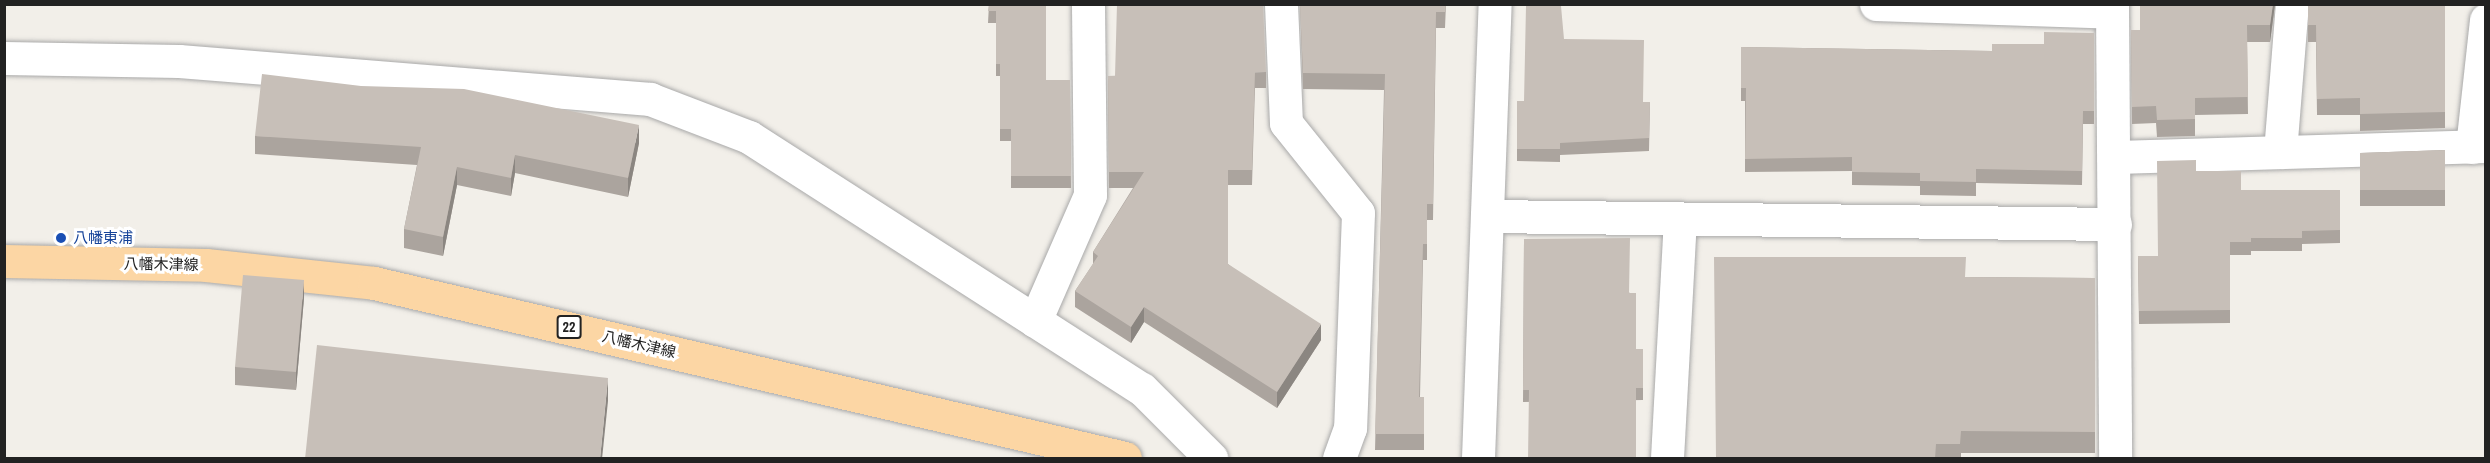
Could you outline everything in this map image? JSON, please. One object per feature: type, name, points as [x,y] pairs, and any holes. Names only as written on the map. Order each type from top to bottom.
[{"type":"main road","name":"八幡木津線","points":[[4,261],[206,265],[374,282],[1125,459]]},
{"type":"street","points":[[1035,321],[1090,195],[1088,4]]},
{"type":"street","points":[[1281,4],[1286,123],[1358,213],[1350,428],[1339,459]]},
{"type":"street","points":[[1478,459],[1495,4]]},
{"type":"street","points":[[1876,4],[2112,8],[2116,157],[2115,459]]},
{"type":"street","points":[[2280,152],[2292,4]]},
{"type":"street","points":[[2116,157],[2479,146],[2486,20]]},
{"type":"street","points":[[4,58],[179,62],[650,99],[748,137],[1142,389],[1211,459]]},
{"type":"street","points":[[1487,216],[2115,224]]},
{"type":"street","points":[[1667,459],[1680,220]]},
{"type":"building","points":[[989,4],[1046,4],[1046,80],[1070,80],[1071,176],[1011,176],[1011,129],[1000,129],[1000,64],[996,64],[996,11],[988,11]]},
{"type":"building","points":[[1117,4],[1263,4],[1266,72],[1255,72],[1252,170],[1228,170],[1228,264],[1321,324],[1277,392],[1144,307],[1131,327],[1075,291],[1098,256],[1093,252],[1144,172],[1109,172],[1108,76],[1115,76]]},
{"type":"building","points":[[1300,4],[1446,4],[1445,12],[1436,12],[1433,204],[1427,204],[1427,244],[1423,244],[1419,397],[1424,397],[1424,434],[1375,434],[1385,74],[1303,73]]},
{"type":"building","points":[[2140,4],[2273,4],[2270,25],[2247,25],[2248,97],[2195,98],[2195,119],[2157,120],[2156,106],[2132,107],[2131,30],[2140,30]]},
{"type":"building","points":[[2308,4],[2445,4],[2445,112],[2360,114],[2360,98],[2317,99],[2316,25],[2308,25]]},
{"type":"building","points":[[1526,6],[1561,6],[1564,39],[1644,40],[1643,102],[1650,102],[1649,138],[1560,143],[1560,149],[1517,149],[1517,101],[1524,101]]},
{"type":"building","points":[[2044,32],[2094,33],[2094,111],[2083,111],[2082,171],[1976,169],[1976,182],[1920,181],[1920,173],[1852,172],[1852,157],[1745,159],[1746,88],[1741,88],[1741,47],[1992,51],[1992,44],[2044,44]]},
{"type":"building","points":[[262,74],[361,86],[464,89],[639,125],[628,178],[515,155],[511,178],[457,167],[443,237],[404,229],[421,147],[255,136]]},
{"type":"building","points":[[2445,150],[2445,190],[2360,190],[2360,153]]},
{"type":"building","points":[[2196,160],[2196,171],[2241,171],[2241,190],[2340,190],[2340,230],[2302,231],[2302,238],[2251,238],[2251,242],[2230,242],[2230,310],[2139,311],[2138,256],[2158,256],[2157,161]]},
{"type":"building","points":[[1630,238],[1629,293],[1636,293],[1636,349],[1643,349],[1643,388],[1636,388],[1636,459],[1528,459],[1529,390],[1523,390],[1524,239]]},
{"type":"building","points":[[1714,257],[1966,257],[1965,277],[2095,278],[2095,432],[1961,431],[1960,444],[1936,444],[1935,459],[1716,459]]},
{"type":"building","points":[[243,275],[304,280],[296,372],[235,367]]},
{"type":"building","points":[[317,345],[608,378],[600,459],[305,459]]},
{"type":"place","name":"八幡東浦","points":[[61,238]]}]
